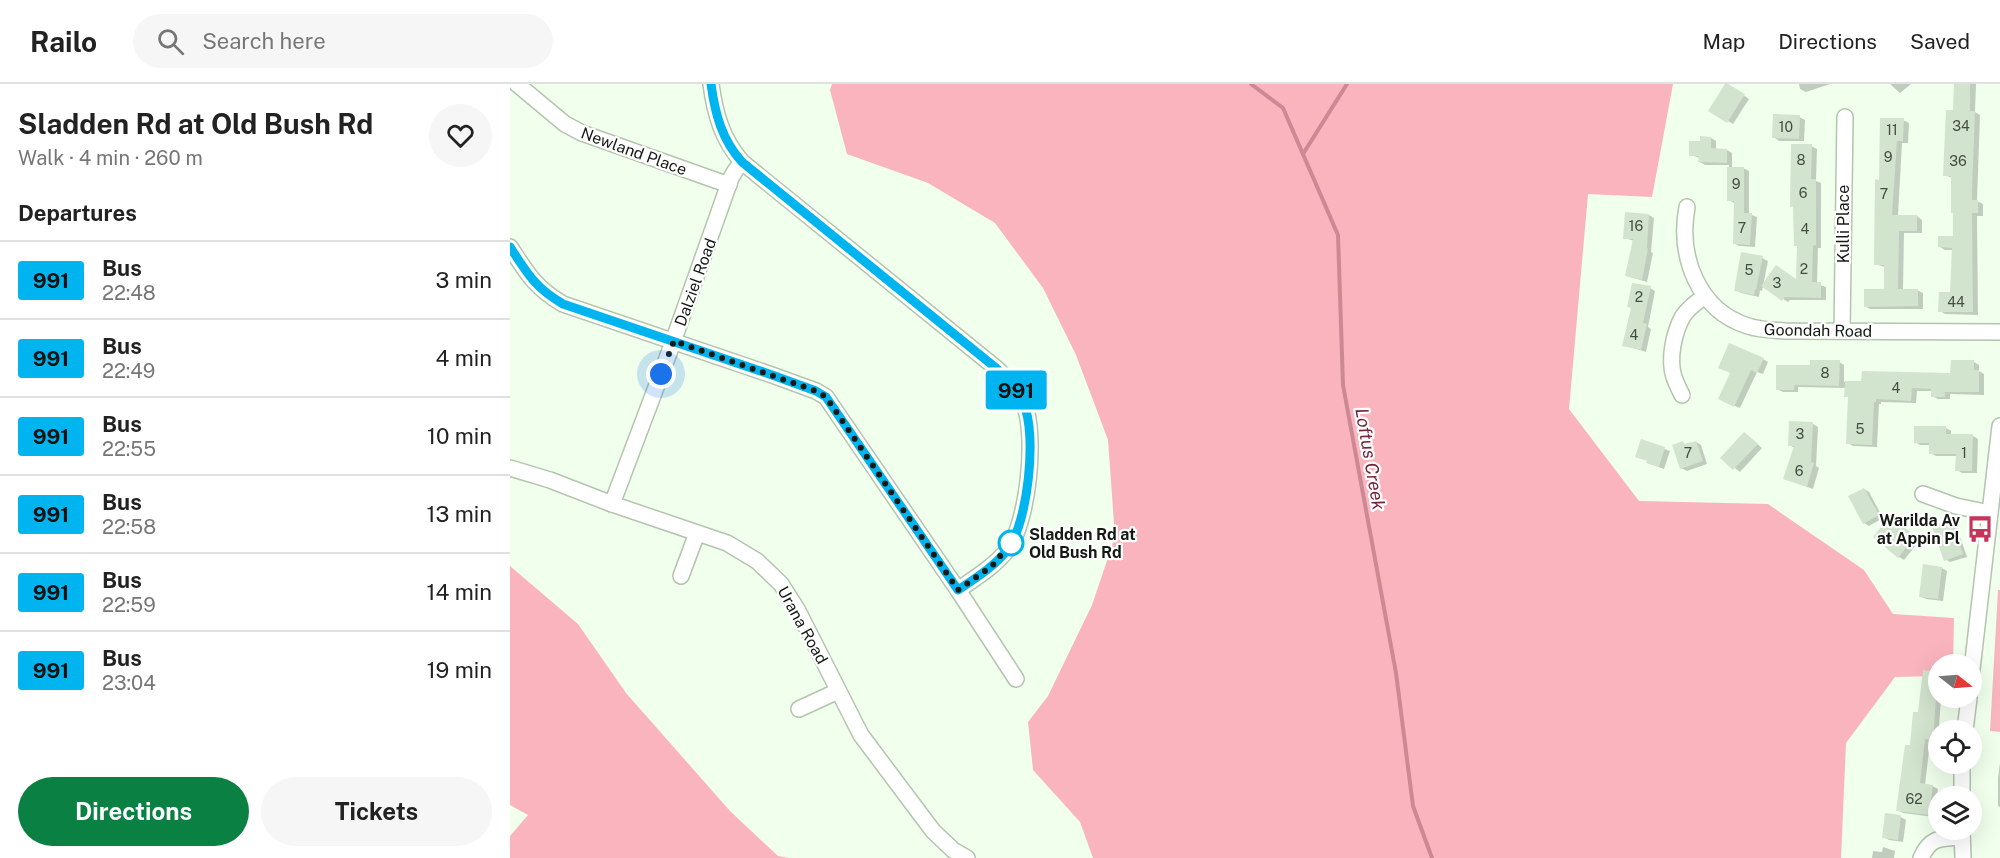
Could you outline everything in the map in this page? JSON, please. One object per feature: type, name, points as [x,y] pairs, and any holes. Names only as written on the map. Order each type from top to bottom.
[{"type":"street","name":"Newland Place","points":[[517,84],[565,124],[582,133],[729,185]]},
{"type":"street","points":[[711,84],[719,125],[736,156],[996,368],[1014,386],[1024,403],[1030,425],[1031,447],[1020,521],[1015,537],[1008,549],[992,566],[958,590]]},
{"type":"street","name":"Kulli Place","points":[[1842,331],[1845,117]]},
{"type":"street","name":"Dalziel Road","points":[[612,504],[674,341],[729,185],[742,162]]},
{"type":"street","name":"Goondah Road","points":[[1687,207],[1684,225],[1687,258],[1694,278],[1704,296],[1731,319],[1747,326],[1763,330],[1785,331],[2000,332]]},
{"type":"street","points":[[510,247],[515,267],[545,293],[563,304],[816,391],[826,397],[1016,679]]},
{"type":"street","points":[[1682,395],[1673,375],[1674,344],[1683,316],[1704,296]]},
{"type":"street","points":[[1974,654],[2000,426]]},
{"type":"street","name":"Urana Road","points":[[510,468],[727,543],[763,566],[781,584],[797,609],[861,735],[933,831],[953,850],[967,858]]},
{"type":"street","points":[[1923,494],[1990,513]]},
{"type":"street","points":[[681,576],[697,533]]},
{"type":"street","points":[[799,709],[838,691]]},
{"type":"street","points":[[1921,858],[1928,845],[1934,840]]},
{"type":"street","points":[[1962,840],[1963,858]]},
{"type":"shaded area","points":[[832,84],[1673,84],[1652,197],[1588,194],[1569,409],[1639,501],[1768,504],[1864,570],[1893,614],[1954,618],[1953,654],[1928,654],[1928,676],[1895,677],[1846,743],[1841,858],[1093,858],[1080,822],[1033,770],[1028,722],[1048,696],[1092,605],[1115,537],[1108,440],[1076,355],[1043,288],[995,223],[928,183],[847,154],[830,90]]},
{"type":"shaded area","points":[[510,566],[578,624],[626,693],[730,811],[778,856],[789,858],[510,858],[510,836],[528,815],[510,805]]},
{"type":"shaded area","points":[[1998,590],[2000,590],[2000,732],[1990,731]]},
{"type":"building","points":[[1725,84],[1745,94],[1727,123],[1708,111]]},
{"type":"building","points":[[1954,84],[1970,84],[1970,111],[1975,111],[1972,200],[1978,200],[1978,213],[1972,213],[1973,312],[1938,312],[1939,292],[1950,292],[1952,248],[1938,247],[1938,236],[1953,236],[1951,176],[1943,176],[1946,110],[1953,110]]},
{"type":"building","points":[[1773,114],[1800,115],[1799,139],[1772,138]]},
{"type":"building","points":[[1880,118],[1904,118],[1903,141],[1897,141],[1892,215],[1917,215],[1917,231],[1899,231],[1898,289],[1918,289],[1918,306],[1864,307],[1864,289],[1884,289],[1884,265],[1874,265],[1875,179],[1879,180]]},
{"type":"building","points":[[1700,136],[1711,137],[1711,148],[1727,149],[1727,163],[1698,162],[1699,156],[1689,156],[1689,141],[1700,141]]},
{"type":"building","points":[[1791,144],[1812,144],[1811,179],[1816,179],[1816,245],[1813,246],[1812,282],[1821,282],[1821,298],[1785,297],[1782,301],[1761,286],[1776,265],[1796,279],[1797,246],[1794,246],[1793,207],[1790,207]]},
{"type":"building","points":[[1727,167],[1744,167],[1744,213],[1752,213],[1750,245],[1733,244],[1734,201],[1727,201]]},
{"type":"building","points":[[1625,212],[1649,214],[1648,249],[1642,280],[1625,276],[1633,239],[1623,239]]},
{"type":"building","points":[[1741,252],[1763,256],[1754,295],[1734,291]]},
{"type":"building","points":[[1632,283],[1651,286],[1643,323],[1647,324],[1641,350],[1622,346],[1631,308],[1627,307]]},
{"type":"building","points":[[1729,343],[1764,358],[1757,373],[1751,370],[1734,407],[1718,399],[1730,373],[1718,368]]},
{"type":"building","points":[[1810,360],[1840,360],[1839,386],[1794,385],[1794,390],[1776,390],[1776,365],[1810,365]]},
{"type":"building","points":[[1951,360],[1974,360],[1974,370],[1979,370],[1979,392],[1945,392],[1945,397],[1931,397],[1931,389],[1912,388],[1911,401],[1876,399],[1872,445],[1846,444],[1848,397],[1844,397],[1845,381],[1861,381],[1862,371],[1950,373]]},
{"type":"building","points":[[1789,421],[1813,422],[1811,462],[1814,463],[1807,487],[1783,479],[1794,446],[1788,446]]},
{"type":"building","points":[[1914,426],[1946,426],[1946,434],[1973,434],[1972,471],[1955,471],[1956,454],[1929,454],[1929,443],[1914,443]]},
{"type":"building","points":[[1744,432],[1758,444],[1733,470],[1720,458]]},
{"type":"building","points":[[1641,439],[1665,447],[1659,467],[1635,457]]},
{"type":"building","points":[[1683,441],[1684,444],[1696,441],[1703,461],[1680,469],[1672,445]]},
{"type":"building","points":[[1864,488],[1879,515],[1863,524],[1848,496]]},
{"type":"building","points":[[1890,516],[1915,536],[1898,558],[1873,537]]},
{"type":"building","points":[[1950,520],[1963,554],[1944,561],[1932,527]]},
{"type":"building","points":[[1923,564],[1942,567],[1938,599],[1919,597]]},
{"type":"building","points":[[1923,670],[1928,671],[1928,708],[1935,708],[1934,720],[1928,720],[1928,739],[1925,739],[1920,783],[1933,785],[1928,786],[1928,815],[1896,811],[1905,745],[1910,745],[1913,712],[1918,712]]},
{"type":"building","points":[[1885,813],[1901,815],[1898,840],[1882,838]]},
{"type":"waterway","name":"Loftus Creek","points":[[1251,84],[1283,108],[1338,235],[1343,385],[1396,673],[1413,806],[1432,858]]},
{"type":"waterway","points":[[1303,154],[1347,84]]},
{"type":"bus line","name":"991","points":[[510,247],[533,281],[545,293],[563,304],[772,375],[826,397],[958,590],[992,566],[1008,549],[1020,521],[1031,447],[1030,425],[1024,403],[1014,386],[996,368],[736,156],[719,125],[711,84]]},
{"type":"place","name":"Warilda Av at Appin Pl","points":[[1980,529]]},
{"type":"place","name":"Sladden Rd at Old Bush Rd","points":[[1011,543]]},
{"type":"route","points":[[661,374],[674,341],[816,391],[826,397],[958,590],[992,566],[1011,543]]}]
